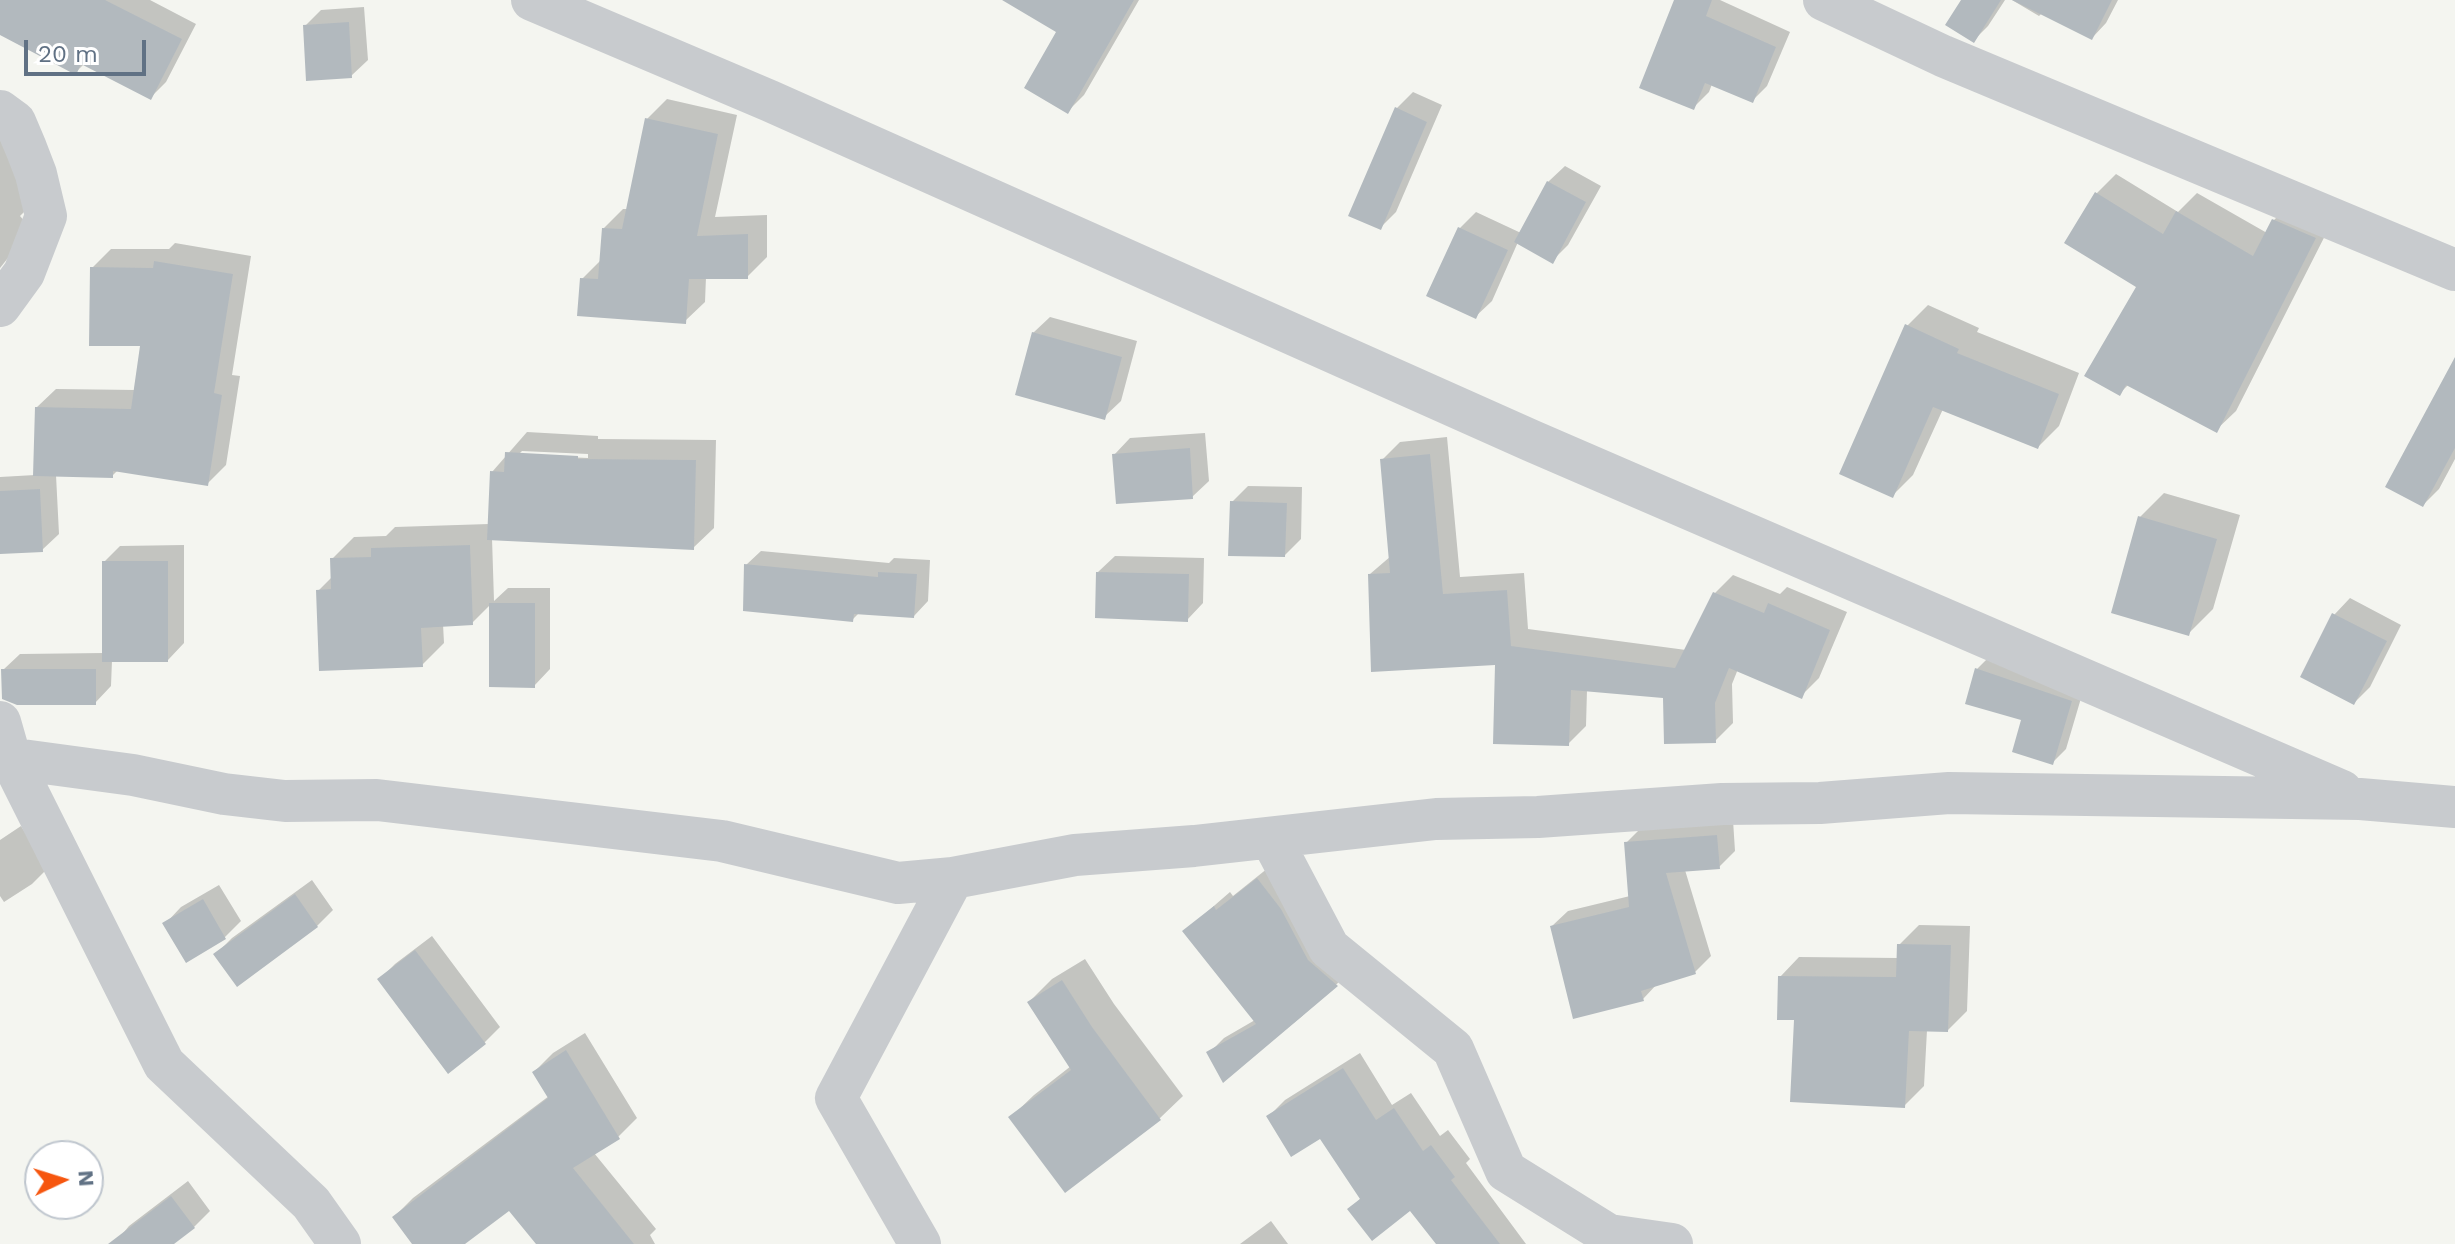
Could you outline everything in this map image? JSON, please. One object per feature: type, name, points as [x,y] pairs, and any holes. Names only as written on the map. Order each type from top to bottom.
[{"type":"street","points":[[532,0],[770,101],[1532,441],[2360,799]]},
{"type":"street","points":[[1824,0],[1943,56],[2455,270]]},
{"type":"street","points":[[0,111],[15,122],[36,174],[46,216],[24,273],[0,306]]},
{"type":"street","points":[[3,745],[224,794],[285,801],[377,800],[722,841],[898,883],[953,878],[1075,855],[1271,838],[1436,819],[1538,817],[1722,804],[1820,803],[1949,793],[2360,799],[2455,807]]},
{"type":"street","points":[[3,745],[164,1064],[311,1203],[340,1244]]},
{"type":"street","points":[[1271,838],[1329,948],[1453,1049],[1506,1171],[1609,1235],[1672,1244]]},
{"type":"street","points":[[920,1244],[836,1098],[953,878]]},
{"type":"building","points":[[0,0],[105,0],[182,39],[151,100],[81,64],[76,75],[0,35]]},
{"type":"building","points":[[1002,0],[1134,0],[1068,114],[1024,88],[1056,32]]},
{"type":"building","points":[[1674,0],[1712,0],[1706,16],[1776,47],[1753,103],[1705,83],[1694,110],[1639,88]]},
{"type":"building","points":[[1961,0],[2001,0],[1974,43],[1945,25]]},
{"type":"building","points":[[2012,0],[2112,0],[2092,40]]},
{"type":"building","points":[[349,22],[352,78],[306,81],[303,25]]},
{"type":"building","points":[[1395,107],[1427,122],[1381,230],[1348,216]]},
{"type":"building","points":[[645,118],[718,134],[697,236],[748,234],[748,279],[689,279],[686,324],[577,316],[580,278],[598,279],[602,228],[622,229]]},
{"type":"building","points":[[1547,181],[1586,202],[1553,264],[1514,242]]},
{"type":"building","points":[[2095,192],[2163,234],[2176,211],[2253,256],[2272,219],[2316,238],[2217,433],[2126,385],[2120,396],[2084,376],[2136,287],[2064,243]]},
{"type":"building","points":[[1458,227],[1508,250],[1476,319],[1426,296]]},
{"type":"building","points":[[154,261],[233,274],[214,393],[222,395],[208,486],[113,471],[113,478],[33,476],[35,407],[131,409],[140,346],[89,346],[90,267],[153,268]]},
{"type":"building","points":[[1905,324],[1959,349],[1957,353],[2059,394],[2038,449],[1933,407],[1893,498],[1839,474]]},
{"type":"building","points":[[1032,332],[1122,357],[1105,420],[1015,395]]},
{"type":"building","points":[[2455,357],[2455,448],[2423,507],[2385,487]]},
{"type":"building","points":[[1190,448],[1193,499],[1116,504],[1112,454]]},
{"type":"building","points":[[505,452],[578,456],[578,459],[696,460],[694,550],[487,540],[490,471],[504,472]]},
{"type":"building","points":[[1430,454],[1443,594],[1507,590],[1511,646],[1675,668],[1713,592],[1764,613],[1768,603],[1830,630],[1802,699],[1729,668],[1715,703],[1716,743],[1664,744],[1663,698],[1571,690],[1569,746],[1493,744],[1495,665],[1371,672],[1368,574],[1390,573],[1380,459]]},
{"type":"building","points":[[40,489],[43,552],[0,554],[0,491]]},
{"type":"building","points":[[1230,501],[1287,503],[1285,557],[1228,556]]},
{"type":"building","points":[[2138,516],[2217,539],[2189,636],[2111,613]]},
{"type":"building","points":[[470,545],[473,625],[421,628],[423,667],[319,671],[316,590],[331,589],[330,558],[371,557],[371,548]]},
{"type":"building","points":[[102,561],[168,561],[168,662],[102,662]]},
{"type":"building","points":[[744,564],[878,577],[878,572],[917,574],[914,618],[854,614],[853,622],[743,611]]},
{"type":"building","points":[[1096,572],[1189,574],[1188,622],[1095,618]]},
{"type":"building","points":[[489,603],[535,603],[535,688],[489,687]]},
{"type":"building","points":[[2332,613],[2387,641],[2354,705],[2300,677]]},
{"type":"building","points":[[1975,668],[2072,701],[2053,765],[2012,752],[2021,720],[1965,704]]},
{"type":"building","points":[[1,669],[96,669],[96,705],[17,705],[2,699]]},
{"type":"building","points":[[1717,835],[1720,869],[1666,873],[1696,974],[1641,991],[1644,1001],[1573,1019],[1550,926],[1629,907],[1624,842]]},
{"type":"building","points":[[1257,878],[1281,909],[1308,960],[1338,986],[1223,1083],[1206,1052],[1256,1024],[1182,931],[1214,906],[1216,910]]},
{"type":"building","points":[[295,894],[318,927],[237,987],[213,954]]},
{"type":"building","points":[[203,899],[226,939],[186,963],[162,923]]},
{"type":"building","points":[[1897,944],[1951,945],[1948,1032],[1909,1031],[1905,1108],[1790,1102],[1794,1020],[1777,1020],[1778,976],[1896,977]]},
{"type":"building","points":[[415,950],[486,1044],[448,1074],[377,979]]},
{"type":"building","points":[[1062,980],[1092,1027],[1161,1120],[1065,1193],[1008,1117],[1071,1070],[1027,1002]]},
{"type":"building","points":[[566,1050],[620,1139],[573,1168],[634,1244],[536,1244],[509,1211],[465,1244],[412,1244],[392,1217],[548,1098],[532,1072]]},
{"type":"building","points":[[1343,1068],[1376,1120],[1394,1108],[1423,1151],[1431,1145],[1455,1177],[1451,1180],[1500,1244],[1436,1244],[1410,1211],[1372,1241],[1347,1209],[1360,1199],[1320,1139],[1291,1157],[1266,1116]]},
{"type":"building","points":[[171,1196],[195,1228],[174,1244],[108,1244]]}]
